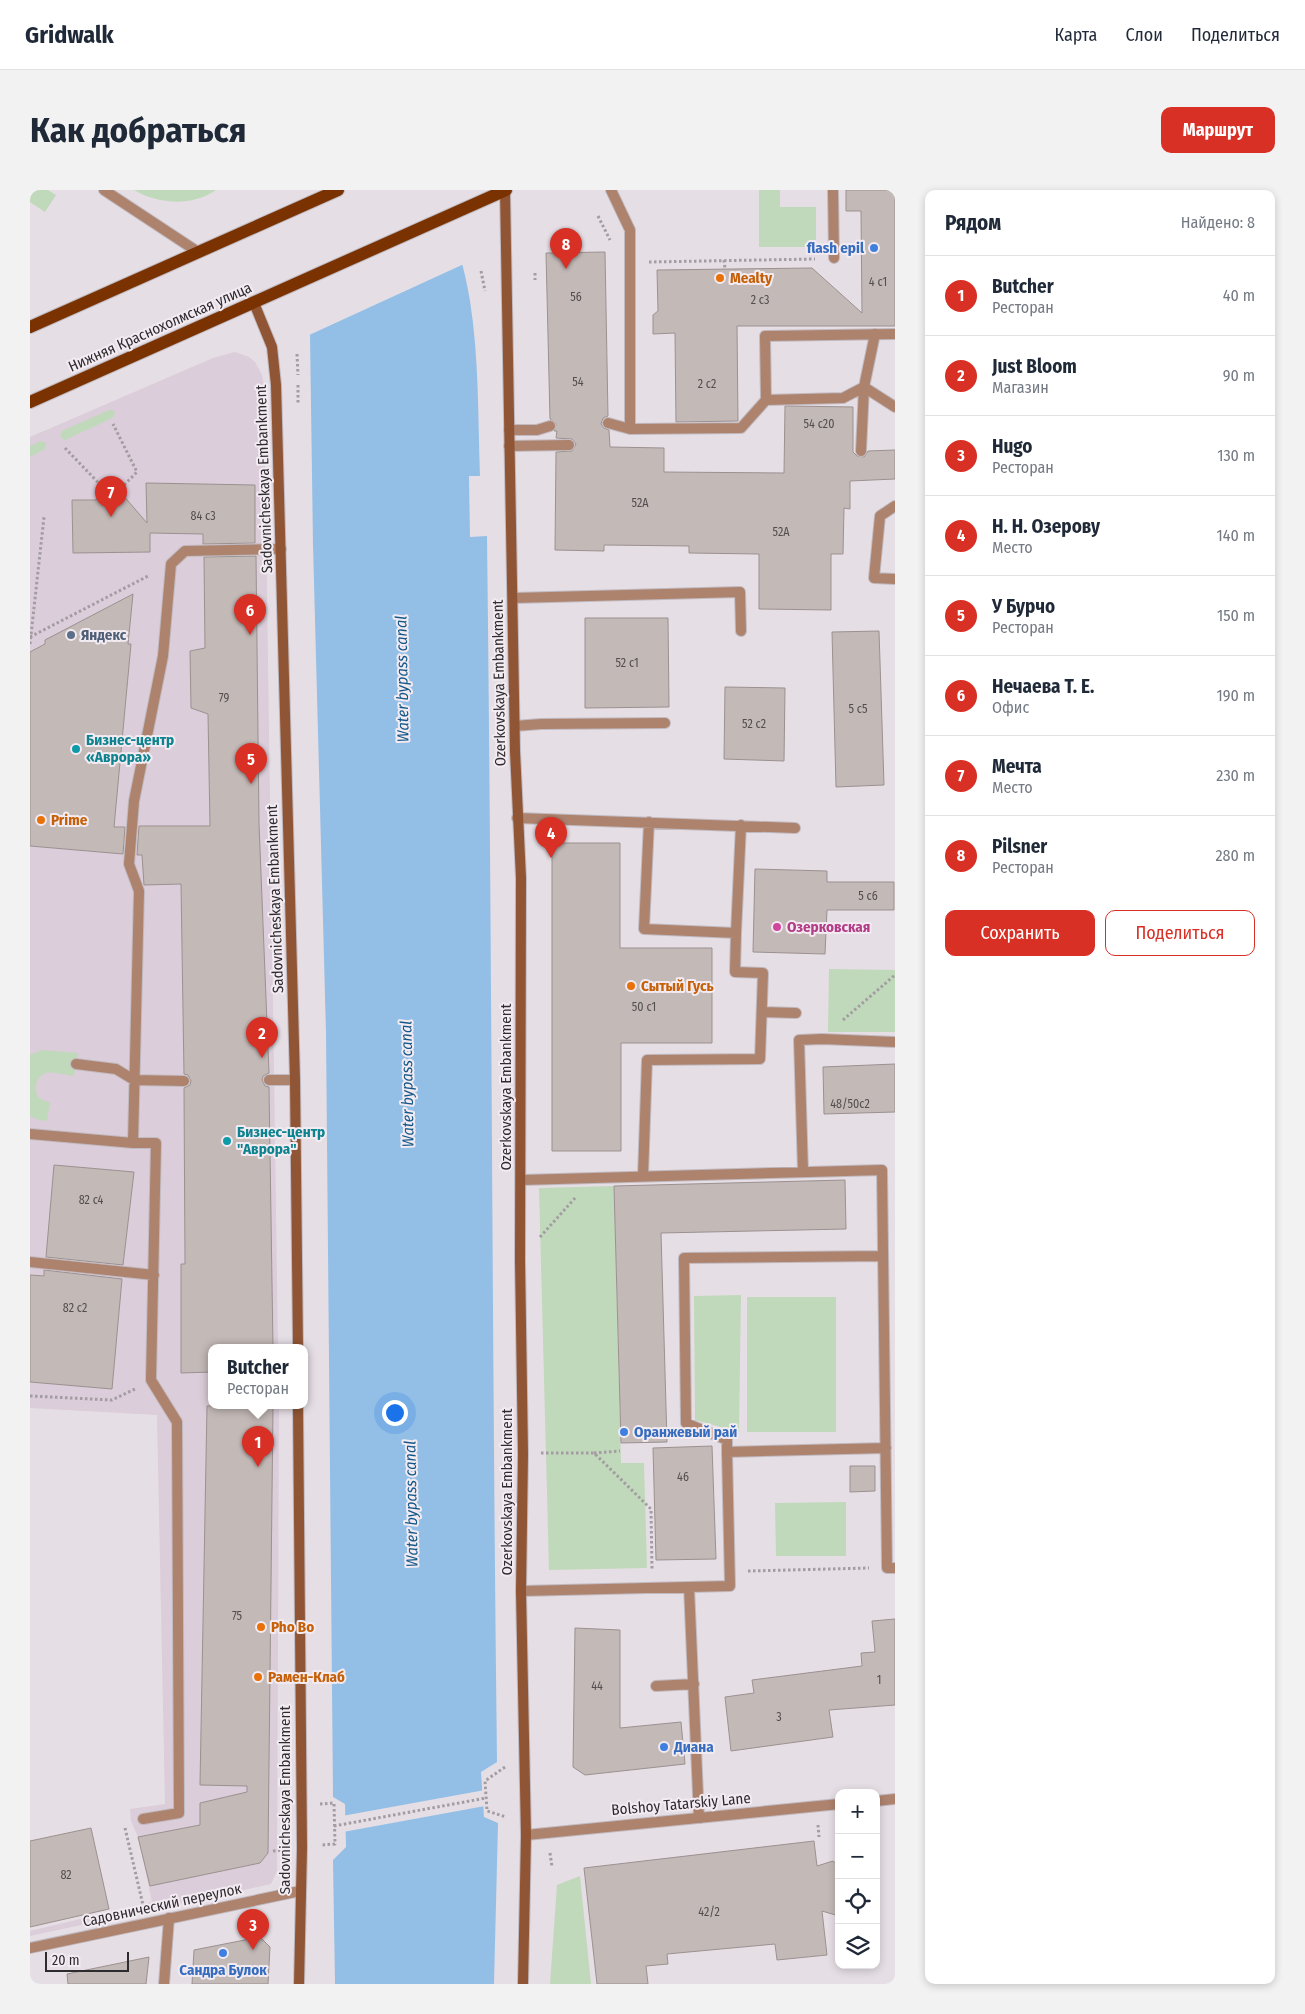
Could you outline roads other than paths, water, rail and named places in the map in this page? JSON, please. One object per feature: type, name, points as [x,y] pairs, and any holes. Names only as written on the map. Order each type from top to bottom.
[{"type":"main road","points":[[30,327],[338,190]]},
{"type":"main road","name":"Нижняя Краснохолмская улица","points":[[30,404],[505,190]]},
{"type":"street","points":[[104,190],[198,252]]},
{"type":"street","name":"Ozerkovskaya Embankment","points":[[505,190],[512,598],[521,878],[520,1260],[523,1454],[521,1591],[526,1835],[523,1984]]},
{"type":"street","points":[[611,190],[630,230],[630,429]]},
{"type":"street","points":[[833,190],[834,258]]},
{"type":"street","name":"Sadovnicheskaya Embankment","points":[[254,303],[272,348],[275,365],[295,1080],[298,1344]]},
{"type":"street","points":[[861,451],[864,387],[875,334]]},
{"type":"street","points":[[608,422],[630,429],[741,428],[766,400],[765,336],[895,334]]},
{"type":"street","points":[[766,400],[843,398],[864,387]]},
{"type":"street","points":[[864,387],[895,407]]},
{"type":"street","points":[[509,430],[537,430],[550,426]]},
{"type":"street","points":[[509,446],[569,445]]},
{"type":"street","points":[[895,506],[880,516],[874,578],[895,579]]},
{"type":"street","points":[[132,1143],[139,891],[129,864],[134,800],[163,656],[171,564],[185,551],[281,549]]},
{"type":"street","points":[[512,598],[740,592],[741,631]]},
{"type":"street","points":[[515,726],[665,723]]},
{"type":"street","points":[[518,818],[795,828]]},
{"type":"street","points":[[649,822],[644,928],[736,933]]},
{"type":"street","points":[[643,1176],[647,1060],[760,1059],[763,974],[734,972],[741,825]]},
{"type":"street","points":[[762,1012],[796,1013]]},
{"type":"street","points":[[803,1172],[799,1040],[895,1042]]},
{"type":"street","points":[[76,1064],[116,1069],[134,1080],[184,1081]]},
{"type":"street","points":[[269,1080],[295,1080]]},
{"type":"street","points":[[30,1134],[132,1143],[156,1143],[151,1380],[177,1422],[179,1813],[143,1819]]},
{"type":"street","points":[[521,1180],[882,1170],[887,1568],[895,1568]]},
{"type":"street","points":[[521,1591],[730,1586],[728,1440],[686,1424],[684,1258],[883,1256]]},
{"type":"street","points":[[30,1262],[154,1275]]},
{"type":"street","name":"Sadovnicheskaya Embankment","points":[[298,1409],[302,1848],[299,1984]]},
{"type":"street","points":[[727,1452],[886,1448]]},
{"type":"street","points":[[690,1587],[700,1818]]},
{"type":"street","points":[[656,1686],[694,1684]]},
{"type":"street","points":[[880,1801],[895,1799]]},
{"type":"street","name":"Bolshoy Tatarskiy Lane","points":[[526,1835],[835,1804]]},
{"type":"street","name":"Садовнический переулок","points":[[30,1948],[300,1890]]},
{"type":"street","points":[[164,1984],[169,1918]]},
{"type":"water","name":"Water bypass canal","points":[[273,190],[441,190],[464,273],[473,322],[478,388],[480,476],[469,476],[470,537],[487,536],[497,1762],[481,1772],[484,1817],[498,1823],[494,1984],[335,1984],[333,1860],[346,1847],[345,1804],[333,1797],[326,1033],[313,545],[310,335]]},
{"type":"place","name":"flash epil","points":[[874,248]]},
{"type":"place","name":"Pilsner","points":[[566,269]]},
{"type":"place","name":"Mealty","points":[[720,278]]},
{"type":"place","name":"Мечта","points":[[111,517]]},
{"type":"place","name":"Яндекс","points":[[71,635]]},
{"type":"place","name":"Нечаева Т. Е.","points":[[250,635]]},
{"type":"place","name":"Бизнес-центр «Аврора»","points":[[76,749]]},
{"type":"place","name":"У Бурчо","points":[[251,784]]},
{"type":"place","name":"Prime","points":[[41,820]]},
{"type":"place","name":"Н. Н. Озерову","points":[[551,858]]},
{"type":"place","name":"Озерковская","points":[[777,927]]},
{"type":"place","name":"Сытый Гусь","points":[[631,986]]},
{"type":"place","name":"Just Bloom","points":[[262,1058]]},
{"type":"place","name":"Бизнес-центр \"Аврора\"","points":[[227,1141]]},
{"type":"place","name":"Оранжевый рай","points":[[624,1432]]},
{"type":"place","name":"Butcher","points":[[258,1467]]},
{"type":"place","name":"Pho Bo","points":[[261,1627]]},
{"type":"place","name":"Рамен-Клаб","points":[[258,1677]]},
{"type":"place","name":"Диана","points":[[664,1747]]},
{"type":"place","name":"Hugo","points":[[253,1950]]},
{"type":"place","name":"Сандра Булок","points":[[223,1953]]}]
